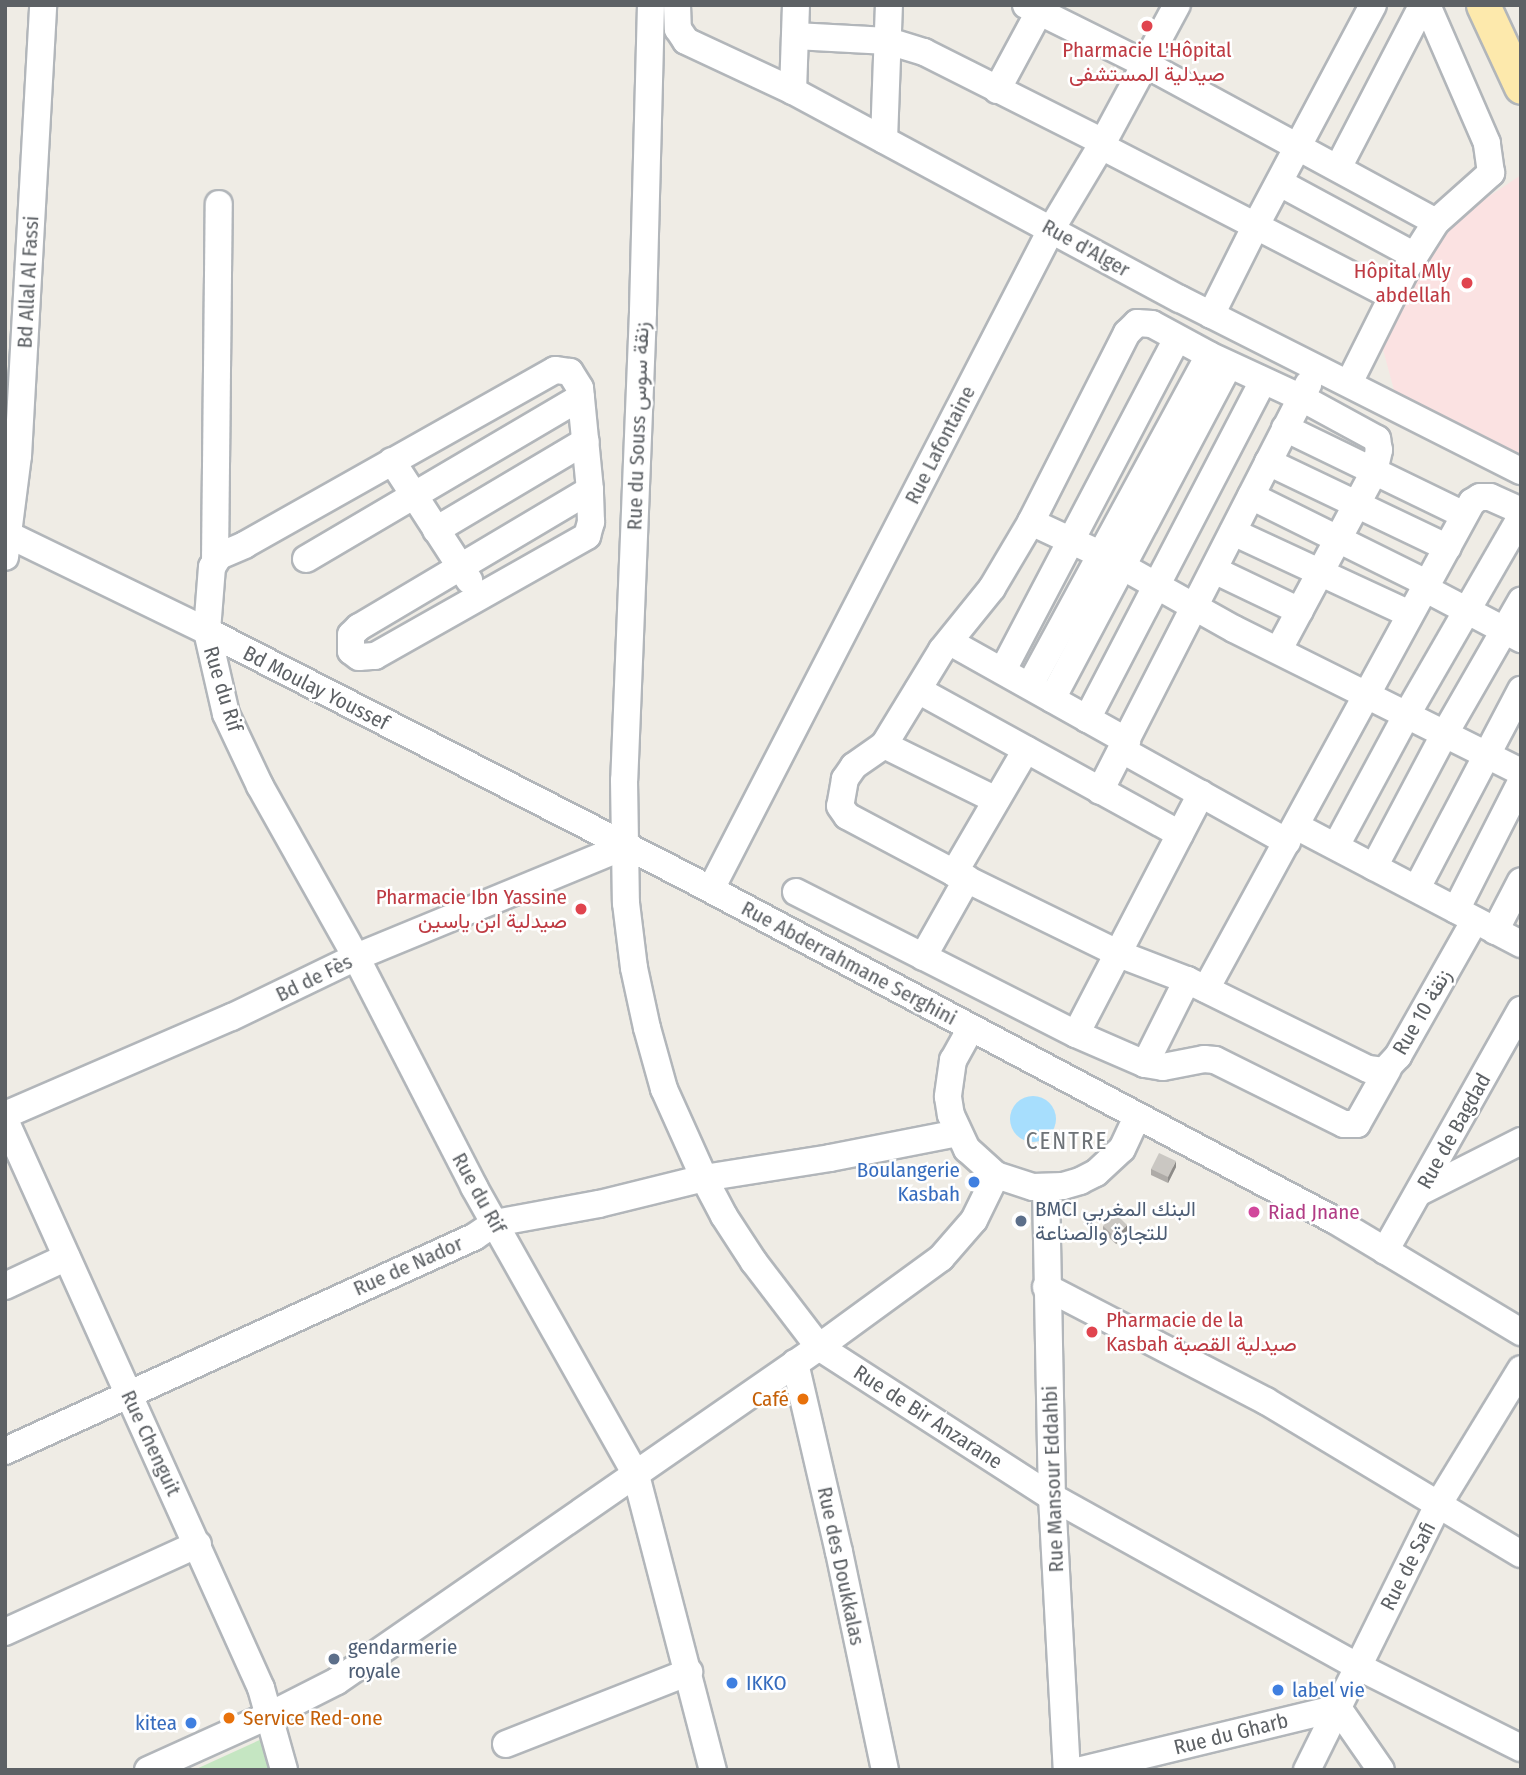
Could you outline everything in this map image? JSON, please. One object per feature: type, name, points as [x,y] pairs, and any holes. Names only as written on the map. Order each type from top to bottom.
[{"type":"main road","points":[[1483,5],[1521,87]]},
{"type":"street","name":"Bd Allal Al Fassi","points":[[7,542],[24,365],[43,5]]},
{"type":"street","name":"Rue du Souss زنقة سوس","points":[[625,846],[624,780],[643,312],[651,5]]},
{"type":"street","name":"Rue d'Alger","points":[[677,5],[678,29],[684,40],[793,91],[1212,315],[1521,471]]},
{"type":"street","points":[[793,91],[796,5]]},
{"type":"street","points":[[884,140],[889,5]]},
{"type":"street","name":"Rue Lafontaine","points":[[711,889],[1052,228],[1102,144],[1177,5]]},
{"type":"street","points":[[1212,315],[1255,227],[1373,5]]},
{"type":"street","points":[[997,90],[1032,8],[1145,64],[1297,149],[1338,168],[1436,222]]},
{"type":"street","points":[[1338,168],[1423,8]]},
{"type":"street","points":[[1349,383],[1392,296],[1436,222],[1487,179],[1492,166],[1487,143],[1423,8]]},
{"type":"street","points":[[795,36],[888,41],[924,52],[1255,227],[1392,296]]},
{"type":"street","points":[[1280,183],[1415,256]]},
{"type":"street","points":[[206,631],[215,561],[219,204]]},
{"type":"street","points":[[996,800],[884,745],[950,642],[992,589],[1031,522],[1132,327],[1140,323],[1152,324],[1219,360],[1376,436],[1379,450],[1374,471],[1279,649]]},
{"type":"street","points":[[1003,670],[1177,339]]},
{"type":"street","points":[[1052,699],[1113,561],[1219,360]]},
{"type":"street","points":[[1100,791],[1317,368]]},
{"type":"street","points":[[215,561],[555,370],[566,370],[575,376],[581,397],[590,490],[591,522],[587,536],[375,656],[359,657],[351,651],[351,635],[359,627],[590,490]]},
{"type":"street","points":[[1087,719],[1263,381]]},
{"type":"street","points":[[306,558],[581,397]]},
{"type":"street","points":[[1084,419],[1209,485],[1337,540],[1512,635]]},
{"type":"street","points":[[1285,428],[1464,515]]},
{"type":"street","points":[[436,530],[586,441]]},
{"type":"street","points":[[392,461],[480,598]]},
{"type":"street","points":[[1268,462],[1448,548]]},
{"type":"street","points":[[1145,1064],[1292,834],[1472,502],[1484,496],[1521,511]]},
{"type":"street","points":[[1336,846],[1465,611],[1521,517]]},
{"type":"street","points":[[1031,522],[1113,561],[1196,605],[1234,629],[1279,649],[1406,716],[1521,772]]},
{"type":"street","points":[[1233,532],[1320,575],[1410,614]]},
{"type":"street","name":"Bd Moulay Youssef","points":[[7,542],[206,631],[625,846]]},
{"type":"street","points":[[1030,685],[1113,561]]},
{"type":"street","points":[[1214,569],[1300,611]]},
{"type":"street","points":[[1374,867],[1444,735],[1512,635],[1521,601]]},
{"type":"street","name":"Rue du Rif","points":[[206,631],[226,714],[266,798],[356,957],[495,1223],[636,1475],[713,1770]]},
{"type":"street","points":[[950,642],[1087,719],[1200,794],[1292,834],[1336,846],[1521,944]]},
{"type":"street","points":[[918,690],[1180,834]]},
{"type":"street","points":[[1417,888],[1521,690]]},
{"type":"street","name":"Rue 10 زنقة","points":[[884,745],[854,766],[841,791],[842,810],[860,824],[1119,954],[1196,985],[1376,1072],[1388,1069],[1476,920]]},
{"type":"street","points":[[923,957],[996,800],[1026,750]]},
{"type":"street","points":[[1476,920],[1521,782]]},
{"type":"street","points":[[1076,1034],[1200,794]]},
{"type":"street","name":"Rue Abderrahmane Serghini","points":[[625,846],[971,1028],[953,1060],[949,1078],[949,1106],[957,1133],[974,1157],[996,1175],[1020,1185],[1046,1188],[1063,1186],[1096,1173],[1122,1149],[1138,1117]]},
{"type":"street","name":"Bd de Fès","points":[[5,1118],[232,1017],[356,957],[625,846]]},
{"type":"street","name":"Rue de Bir Anzarane","points":[[625,846],[625,903],[634,968],[664,1089],[723,1216],[754,1262],[819,1347],[1052,1497],[1357,1666],[1521,1748]]},
{"type":"street","points":[[1476,920],[1521,881]]},
{"type":"street","points":[[796,892],[1076,1034],[1145,1064],[1163,1067],[1204,1059],[1215,1060],[1339,1122],[1354,1126],[1368,1108],[1388,1069]]},
{"type":"street","name":"Rue de Bagdad","points":[[1385,1251],[1521,1010]]},
{"type":"street","points":[[971,1028],[1336,1221],[1521,1332]]},
{"type":"street","name":"Rue Chenguit","points":[[5,1118],[198,1544],[270,1715],[284,1770]]},
{"type":"street","name":"Rue de Nador","points":[[5,1451],[474,1237],[495,1223],[599,1204],[704,1178],[830,1158],[957,1133]]},
{"type":"street","points":[[1420,1192],[1521,1141]]},
{"type":"street","points":[[148,1770],[270,1715],[337,1681],[819,1347],[942,1258],[974,1220],[996,1175]]},
{"type":"street","name":"Rue Mansour Eddahbi","points":[[1046,1188],[1052,1497],[1067,1770]]},
{"type":"street","points":[[5,1286],[66,1257]]},
{"type":"street","points":[[1046,1287],[1266,1401],[1521,1554]]},
{"type":"street","name":"Rue des Doukkalas","points":[[795,1363],[839,1552],[885,1770]]},
{"type":"street","name":"Rue de Safi","points":[[1307,1770],[1438,1505],[1521,1369]]},
{"type":"street","points":[[5,1632],[198,1544]]},
{"type":"street","points":[[506,1744],[689,1672]]},
{"type":"street","points":[[1338,1708],[1381,1770]]},
{"type":"street","name":"Rue du Gharb","points":[[1082,1770],[1338,1708]]},
{"type":"shaded area","name":"Hôpital Mly abdellah","points":[[1521,175],[1521,457],[1395,394],[1381,342],[1446,225]]},
{"type":"green space","points":[[264,1738],[272,1770],[194,1770]]},
{"type":"water","points":[[1033,1096],[1049,1103],[1056,1119],[1049,1135],[1033,1142],[1017,1135],[1010,1119],[1017,1103]]},
{"type":"building","points":[[1159,1153],[1176,1161],[1168,1177],[1151,1169]]},
{"type":"building","points":[[1115,1213],[1127,1225],[1116,1238],[1103,1226]]},
{"type":"place","name":"Pharmacie L'Hôpital صيدلية المستشفى","points":[[1147,26]]},
{"type":"place","name":"Hôpital Mly abdellah","points":[[1467,283]]},
{"type":"place","name":"Pharmacie Ibn Yassine صيدلية ابن ياسين","points":[[581,909]]},
{"type":"place","name":"Boulangerie Kasbah","points":[[974,1182]]},
{"type":"place","name":"Riad Jnane","points":[[1254,1212]]},
{"type":"place","name":"BMCI البنك المغربي للتجارة والصناعة","points":[[1021,1221]]},
{"type":"place","name":"Pharmacie de la Kasbah صيدلية القصبة","points":[[1092,1332]]},
{"type":"place","name":"Café","points":[[803,1399]]},
{"type":"place","name":"gendarmerie royale","points":[[334,1659]]},
{"type":"place","name":"IKKO","points":[[732,1683]]},
{"type":"place","name":"label vie","points":[[1278,1690]]},
{"type":"place","name":"Service Red-one","points":[[229,1718]]},
{"type":"place","name":"kitea","points":[[191,1723]]},
{"type":"district","name":"CENTRE","points":[[1067,1141]]}]
